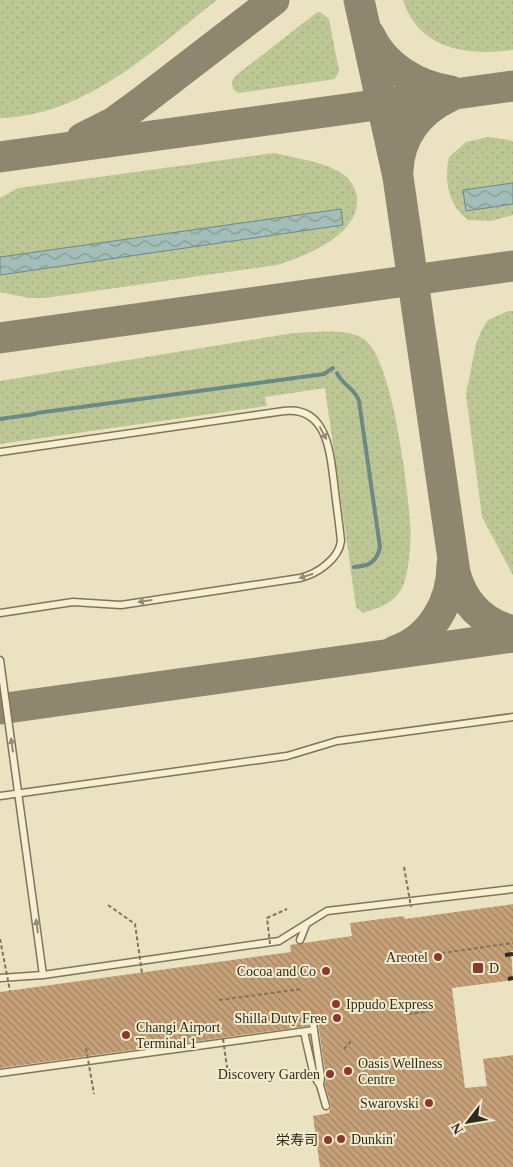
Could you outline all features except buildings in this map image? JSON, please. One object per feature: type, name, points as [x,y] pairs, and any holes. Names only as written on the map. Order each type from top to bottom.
[{"type":"lane","points":[[0,452],[284,411],[300,411],[314,420],[323,432],[330,452],[340,547],[334,557],[315,573],[300,578],[121,605],[73,602],[0,613]]},
{"type":"lane","points":[[0,660],[20,793],[43,975]]},
{"type":"lane","points":[[0,796],[287,756],[337,741],[513,717]]},
{"type":"lane","points":[[0,978],[43,975],[279,940],[321,913],[332,910],[513,889]]},
{"type":"lane","points":[[300,940],[304,928],[310,921]]},
{"type":"lane","points":[[312,1017],[321,1077],[320,1085]]},
{"type":"lane","points":[[0,1073],[314,1030]]},
{"type":"lane","points":[[304,1032],[314,1076],[320,1085],[326,1106]]},
{"type":"path","points":[[404,867],[411,907]]},
{"type":"path","points":[[108,905],[134,924],[142,973]]},
{"type":"path","points":[[270,944],[267,918],[287,909]]},
{"type":"path","points":[[0,939],[10,991]]},
{"type":"path","points":[[435,954],[513,943]]},
{"type":"path","points":[[385,960],[401,957]]},
{"type":"path","points":[[219,1000],[302,989]]},
{"type":"path","points":[[408,1014],[426,1012]]},
{"type":"path","points":[[223,1039],[228,1074]]},
{"type":"path","points":[[344,1049],[351,1041]]},
{"type":"path","points":[[86,1048],[94,1094]]},
{"type":"green space","points":[[0,0],[217,0],[144,58],[91,92],[63,105],[34,114],[0,118]]},
{"type":"green space","points":[[403,0],[513,0],[513,50],[479,52],[447,46],[420,30],[410,17]]},
{"type":"green space","points":[[320,12],[329,19],[339,71],[335,79],[238,93],[233,89],[234,77],[316,13]]},
{"type":"green space","points":[[488,137],[513,142],[513,183],[464,190],[466,211],[513,204],[513,215],[491,221],[468,220],[456,207],[449,192],[447,175],[449,157],[466,142]]},
{"type":"green space","points":[[274,153],[310,161],[336,170],[351,182],[357,198],[356,211],[341,233],[303,256],[277,265],[45,298],[29,298],[0,292],[0,198],[18,188]]},
{"type":"green space","points":[[508,311],[513,311],[513,575],[482,517],[466,394],[476,344],[482,329],[488,320]]},
{"type":"green space","points":[[339,332],[357,335],[364,339],[374,351],[383,371],[397,424],[411,529],[407,572],[403,586],[396,597],[375,609],[363,613],[356,607],[325,388],[265,397],[267,406],[0,444],[0,381],[293,333]]},
{"type":"water","points":[[513,183],[513,204],[466,211],[463,190]]},
{"type":"water","points":[[341,209],[343,225],[0,275],[0,257]]},
{"type":"waterway","points":[[37,413],[324,374],[333,368]]},
{"type":"waterway","points":[[337,373],[342,381],[355,393],[359,401],[380,547],[377,556],[372,562],[364,566],[354,567]]},
{"type":"waterway","points":[[0,419],[35,414]]},
{"type":"taxiway","points":[[82,138],[114,122],[274,0]]},
{"type":"taxiway","points":[[359,0],[398,177],[455,573],[463,594],[476,610],[492,623],[513,631]]},
{"type":"taxiway","points":[[369,34],[383,56],[403,73],[426,85],[451,91]]},
{"type":"taxiway","points":[[0,157],[513,86]]},
{"type":"taxiway","points":[[398,171],[402,147],[413,126],[429,110],[449,97]]},
{"type":"taxiway","points":[[0,338],[513,266]]},
{"type":"taxiway","points":[[395,651],[419,638],[437,617],[448,592],[452,565]]},
{"type":"taxiway","points":[[0,709],[513,637]]},
{"type":"railway","points":[[505,955],[513,954]]},
{"type":"railway","points":[[508,979],[513,978]]},
{"type":"place","name":"Areotel","points":[[438,957]]},
{"type":"place","name":"D","points":[[478,968]]},
{"type":"place","name":"Cocoa and Co","points":[[326,971]]},
{"type":"place","name":"Ippudo Express","points":[[336,1004]]},
{"type":"place","name":"Shilla Duty Free","points":[[337,1018]]},
{"type":"place","name":"Changi Airport Terminal 1","points":[[126,1035]]},
{"type":"place","name":"Oasis Wellness Centre","points":[[348,1071]]},
{"type":"place","name":"Discovery Garden","points":[[330,1074]]},
{"type":"place","name":"Swarovski","points":[[429,1103]]},
{"type":"place","name":"Dunkin'","points":[[341,1139]]},
{"type":"place","name":"栄寿司","points":[[328,1140]]}]
